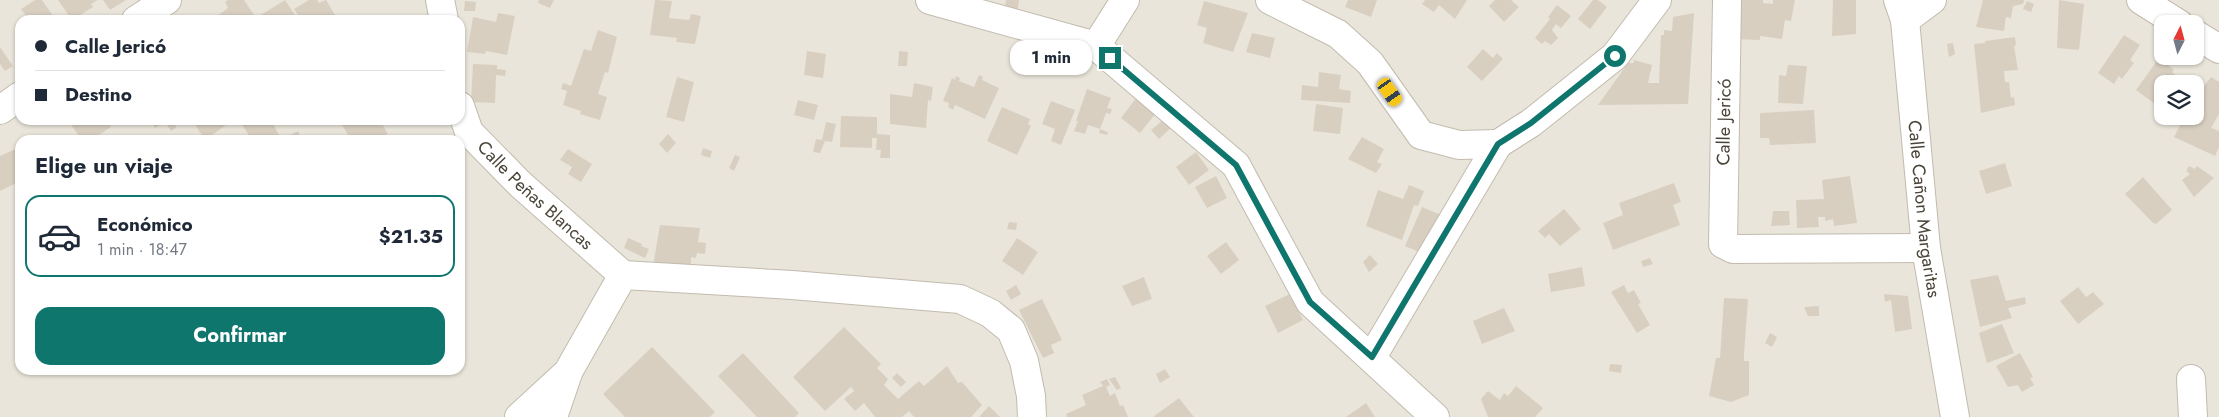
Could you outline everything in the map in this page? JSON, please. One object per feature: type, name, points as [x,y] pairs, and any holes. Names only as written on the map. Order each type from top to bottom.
[{"type":"street","points":[[144,15],[167,0]]},
{"type":"street","points":[[440,0],[443,15]]},
{"type":"street","points":[[930,0],[1096,46],[1236,165],[1310,302],[1372,357],[1435,417]]},
{"type":"street","points":[[1096,46],[1125,0]]},
{"type":"street","points":[[1270,0],[1338,34],[1370,63],[1421,135],[1459,144],[1498,144]]},
{"type":"street","points":[[1372,357],[1498,144],[1531,123],[1615,56],[1657,0]]},
{"type":"street","name":"Calle Jericó","points":[[1727,0],[1723,244],[1733,249],[1926,248]]},
{"type":"street","points":[[1901,10],[1932,0]]},
{"type":"street","points":[[2141,0],[2164,15]]},
{"type":"street","name":"Calle Cañon Margaritas","points":[[1901,10],[1926,248],[1955,417]]},
{"type":"street","points":[[2204,40],[2219,49]]},
{"type":"street","points":[[0,110],[15,100]]},
{"type":"street","name":"Calle Peñas Blancas","points":[[465,120],[469,132],[520,184],[623,274]]},
{"type":"street","points":[[558,413],[568,372],[623,274],[792,285],[960,299],[990,313],[1011,330],[1024,361],[1031,396],[1032,417]]},
{"type":"street","points":[[519,417],[568,372]]},
{"type":"street","points":[[2191,379],[2194,417]]},
{"type":"shaded area","points":[[0,0],[2219,0],[2219,417],[0,417]]},
{"type":"building","points":[[35,0],[42,0],[52,15],[25,15],[21,9]]},
{"type":"building","points":[[58,0],[98,0],[91,4],[93,7],[80,15],[68,15]]},
{"type":"building","points":[[103,0],[126,0],[110,10]]},
{"type":"building","points":[[228,0],[244,0],[254,15],[218,15],[228,8],[225,2]]},
{"type":"building","points":[[285,0],[295,15],[261,15]]},
{"type":"building","points":[[309,0],[317,0],[319,3],[326,0],[335,15],[298,15],[294,9]]},
{"type":"building","points":[[539,0],[554,0],[550,8],[538,3]]},
{"type":"building","points":[[655,0],[672,1],[669,18],[689,20],[691,14],[701,16],[695,44],[676,42],[677,38],[650,35]]},
{"type":"building","points":[[1006,0],[1019,0],[1016,21],[1003,20]]},
{"type":"building","points":[[1348,0],[1377,0],[1371,17],[1345,7]]},
{"type":"building","points":[[1425,0],[1467,0],[1455,19],[1439,5],[1434,12],[1422,4]]},
{"type":"building","points":[[1495,0],[1511,0],[1519,7],[1504,22],[1489,6]]},
{"type":"building","points":[[1593,0],[1598,0],[1607,7],[1590,29],[1578,19]]},
{"type":"building","points":[[1734,0],[1763,0],[1763,3],[1773,4],[1773,0],[1795,0],[1791,21],[1785,20],[1782,39],[1760,36],[1760,40],[1731,39]]},
{"type":"building","points":[[1833,0],[1856,0],[1856,34],[1832,36]]},
{"type":"building","points":[[1983,0],[2024,0],[2023,4],[2013,6],[2011,18],[2006,17],[2004,31],[1976,27]]},
{"type":"building","points":[[2059,0],[2084,4],[2079,50],[2057,48]]},
{"type":"building","points":[[465,1],[476,2],[475,11],[464,11]]},
{"type":"building","points":[[1204,1],[1248,13],[1233,52],[1203,43],[1207,28],[1197,25]]},
{"type":"building","points":[[2027,1],[2034,4],[2031,12],[2023,9]]},
{"type":"building","points":[[1557,5],[1571,16],[1561,28],[1556,24],[1552,30],[1558,38],[1551,45],[1545,41],[1542,44],[1535,38],[1550,19],[1548,17]]},
{"type":"building","points":[[498,13],[515,16],[507,55],[486,51],[485,54],[467,52],[473,17],[496,22]]},
{"type":"building","points":[[1694,13],[1688,104],[1598,105],[1628,63],[1634,63],[1634,60],[1652,65],[1648,83],[1659,83],[1661,35],[1664,35],[1664,30],[1672,31],[1673,17]]},
{"type":"building","points":[[598,30],[617,37],[608,73],[605,72],[598,94],[607,97],[600,120],[580,114],[581,111],[563,105],[567,91],[561,89],[563,83],[571,86],[584,49],[591,51]]},
{"type":"building","points":[[1252,33],[1275,38],[1270,58],[1246,52]]},
{"type":"building","points":[[2124,35],[2140,45],[2130,60],[2134,63],[2122,79],[2119,76],[2114,84],[2098,73]]},
{"type":"building","points":[[2015,37],[2016,45],[2014,46],[2018,70],[2004,71],[2005,82],[2009,82],[2011,98],[2014,97],[2015,105],[1981,113],[1974,44]]},
{"type":"building","points":[[1953,43],[1955,54],[1949,57],[1947,44]]},
{"type":"building","points":[[0,47],[13,66],[5,71],[0,64]]},
{"type":"building","points":[[1483,49],[1493,58],[1497,53],[1503,59],[1482,81],[1467,67]]},
{"type":"building","points":[[807,51],[826,54],[823,78],[804,75]]},
{"type":"building","points":[[899,51],[908,52],[907,66],[898,66]]},
{"type":"building","points":[[473,64],[497,65],[497,69],[506,70],[505,76],[496,75],[495,103],[471,102]]},
{"type":"building","points":[[1788,65],[1807,66],[1803,104],[1778,103],[1779,75],[1786,76]]},
{"type":"building","points":[[2154,65],[2168,65],[2174,70],[2172,72],[2175,75],[2154,75],[2154,103],[2136,90]]},
{"type":"building","points":[[1319,72],[1341,75],[1339,89],[1351,91],[1350,103],[1301,100],[1302,85],[1318,87]]},
{"type":"building","points":[[979,75],[983,77],[982,80],[999,88],[985,119],[955,105],[953,110],[948,107],[949,103],[943,101],[952,78],[955,80],[956,76],[960,78],[959,81],[974,87]]},
{"type":"building","points":[[677,77],[694,82],[684,122],[666,117]]},
{"type":"building","points":[[2211,77],[2219,82],[2219,114],[2211,128],[2219,131],[2219,147],[2215,156],[2174,137],[2180,125],[2204,125],[2204,86]]},
{"type":"building","points":[[914,83],[933,87],[931,101],[928,100],[926,128],[890,124],[890,94],[912,97]]},
{"type":"building","points":[[1087,89],[1111,98],[1107,108],[1112,109],[1110,114],[1106,113],[1100,129],[1088,125],[1085,134],[1074,131]]},
{"type":"building","points":[[1136,98],[1156,113],[1140,133],[1121,118]]},
{"type":"building","points":[[798,100],[818,105],[814,120],[794,115]]},
{"type":"building","points":[[1051,101],[1075,110],[1061,145],[1051,141],[1055,129],[1042,124]]},
{"type":"building","points":[[1316,104],[1343,108],[1340,134],[1313,131]]},
{"type":"building","points":[[1002,107],[1030,119],[1028,124],[1031,126],[1017,155],[987,141]]},
{"type":"building","points":[[1814,110],[1816,143],[1770,145],[1769,138],[1760,138],[1760,113]]},
{"type":"building","points":[[1170,114],[1177,122],[1159,139],[1151,130]]},
{"type":"building","points":[[841,116],[877,117],[877,134],[890,135],[890,158],[880,158],[881,150],[876,150],[877,138],[872,138],[872,148],[840,147]]},
{"type":"building","points":[[826,122],[836,124],[832,142],[825,141],[820,153],[813,152],[816,139],[822,140]]},
{"type":"building","points":[[71,125],[110,125],[111,127],[99,135],[78,135]]},
{"type":"building","points":[[167,125],[175,125],[176,128],[171,131]]},
{"type":"building","points":[[195,125],[226,125],[212,135],[202,135]]},
{"type":"building","points":[[242,125],[274,125],[279,135],[249,135]]},
{"type":"building","points":[[342,125],[383,125],[388,134],[385,135],[348,135]]},
{"type":"building","points":[[1100,129],[1108,132],[1107,135],[1099,133]]},
{"type":"building","points":[[298,131],[300,135],[290,135]]},
{"type":"building","points":[[668,134],[676,143],[667,153],[659,144]]},
{"type":"building","points":[[1362,137],[1384,149],[1377,162],[1382,164],[1376,173],[1348,159]]},
{"type":"building","points":[[703,148],[712,151],[710,158],[701,155]]},
{"type":"building","points":[[15,149],[15,184],[0,191],[0,156]]},
{"type":"building","points":[[568,149],[592,164],[581,182],[568,174],[572,167],[560,160]]},
{"type":"building","points":[[1196,152],[1209,170],[1189,185],[1176,167]]},
{"type":"building","points":[[735,155],[740,157],[734,171],[729,168]]},
{"type":"building","points":[[2005,163],[2012,186],[1986,194],[1979,171]]},
{"type":"building","points":[[2189,166],[2195,169],[2197,166],[2214,178],[2194,197],[2182,180],[2190,174],[2186,171]]},
{"type":"building","points":[[1216,176],[1227,198],[1207,208],[1195,187]]},
{"type":"building","points":[[1850,176],[1857,223],[1834,226],[1833,219],[1825,221],[1825,217],[1818,217],[1819,227],[1797,228],[1796,200],[1824,199],[1822,180]]},
{"type":"building","points":[[2143,177],[2172,210],[2156,224],[2125,194]]},
{"type":"building","points":[[1674,183],[1681,202],[1673,205],[1680,225],[1613,250],[1603,223],[1623,215],[1619,203]]},
{"type":"building","points":[[1409,185],[1424,191],[1418,206],[1414,205],[1402,240],[1366,226],[1378,190],[1403,199]]},
{"type":"building","points":[[1422,207],[1441,215],[1424,254],[1405,246]]},
{"type":"building","points":[[1564,209],[1581,229],[1560,246],[1549,234],[1545,238],[1538,231]]},
{"type":"building","points":[[1773,211],[1789,211],[1790,225],[1771,226]]},
{"type":"building","points":[[1009,222],[1017,223],[1016,230],[1007,229]]},
{"type":"building","points":[[660,225],[700,228],[698,242],[706,243],[705,254],[697,253],[696,258],[691,257],[691,265],[669,263],[669,266],[653,266]]},
{"type":"building","points":[[628,238],[649,249],[645,258],[624,248]]},
{"type":"building","points":[[1017,238],[1038,252],[1023,275],[1002,261]]},
{"type":"building","points":[[1226,242],[1239,260],[1221,274],[1207,256]]},
{"type":"building","points":[[1370,255],[1378,264],[1369,272],[1363,262]]},
{"type":"building","points":[[1650,258],[1653,264],[1643,267],[1641,261]]},
{"type":"building","points":[[1582,267],[1585,286],[1551,292],[1548,274]]},
{"type":"building","points":[[1998,275],[2006,301],[2025,297],[2026,304],[2008,308],[2012,318],[1980,327],[1970,280]]},
{"type":"building","points":[[1144,277],[1152,299],[1132,306],[1122,286]]},
{"type":"building","points":[[1016,285],[1021,294],[1011,300],[1006,291]]},
{"type":"building","points":[[1624,285],[1628,293],[1634,290],[1641,303],[1638,304],[1650,325],[1637,333],[1611,292]]},
{"type":"building","points":[[2078,287],[2086,297],[2093,292],[2104,304],[2078,324],[2060,301]]},
{"type":"building","points":[[1290,294],[1303,320],[1278,333],[1265,306]]},
{"type":"building","points":[[1884,294],[1908,296],[1912,329],[1895,332],[1891,300],[1885,302]]},
{"type":"building","points":[[1724,298],[1748,299],[1744,361],[1749,361],[1749,395],[1731,402],[1709,396],[1716,358],[1720,358]]},
{"type":"building","points":[[1042,299],[1062,340],[1051,345],[1054,353],[1043,358],[1019,310]]},
{"type":"building","points":[[1819,306],[1819,316],[1808,316],[1804,307]]},
{"type":"building","points":[[1504,308],[1515,331],[1482,344],[1473,321]]},
{"type":"building","points":[[2002,324],[2014,353],[1987,363],[1979,333]]},
{"type":"building","points":[[844,327],[881,364],[877,368],[888,379],[884,385],[898,399],[919,381],[924,386],[947,366],[958,383],[962,382],[982,405],[971,417],[914,417],[909,411],[902,417],[875,417],[864,403],[855,411],[844,399],[854,391],[851,387],[825,411],[793,377]]},
{"type":"building","points":[[1770,333],[1777,337],[1772,347],[1765,343]]},
{"type":"building","points":[[652,347],[715,412],[710,417],[625,417],[603,394]]},
{"type":"building","points":[[743,353],[799,413],[795,417],[757,417],[718,376]]},
{"type":"building","points":[[2020,353],[2033,377],[2030,378],[2034,385],[2022,392],[2018,385],[2008,387],[1996,366]]},
{"type":"building","points":[[1610,364],[1622,365],[1621,373],[1609,371]]},
{"type":"building","points":[[1165,369],[1170,377],[1160,383],[1156,374]]},
{"type":"building","points":[[897,373],[906,382],[901,387],[892,378]]},
{"type":"building","points":[[1115,377],[1121,388],[1117,390],[1109,379]]},
{"type":"building","points":[[1107,379],[1110,385],[1106,387],[1110,396],[1115,393],[1120,406],[1123,405],[1128,417],[1067,417],[1066,414],[1086,405],[1082,395],[1103,386],[1100,382]]},
{"type":"building","points":[[1516,386],[1543,408],[1535,417],[1488,417],[1481,399],[1488,391],[1500,400],[1504,393],[1508,396]]},
{"type":"building","points":[[1179,398],[1194,417],[1153,417]]},
{"type":"building","points":[[1366,403],[1375,417],[1346,417]]},
{"type":"building","points":[[989,406],[1000,417],[979,417]]},
{"type":"route","points":[[1110,58],[1236,165],[1310,302],[1372,357],[1498,144],[1531,123],[1615,56]]}]
